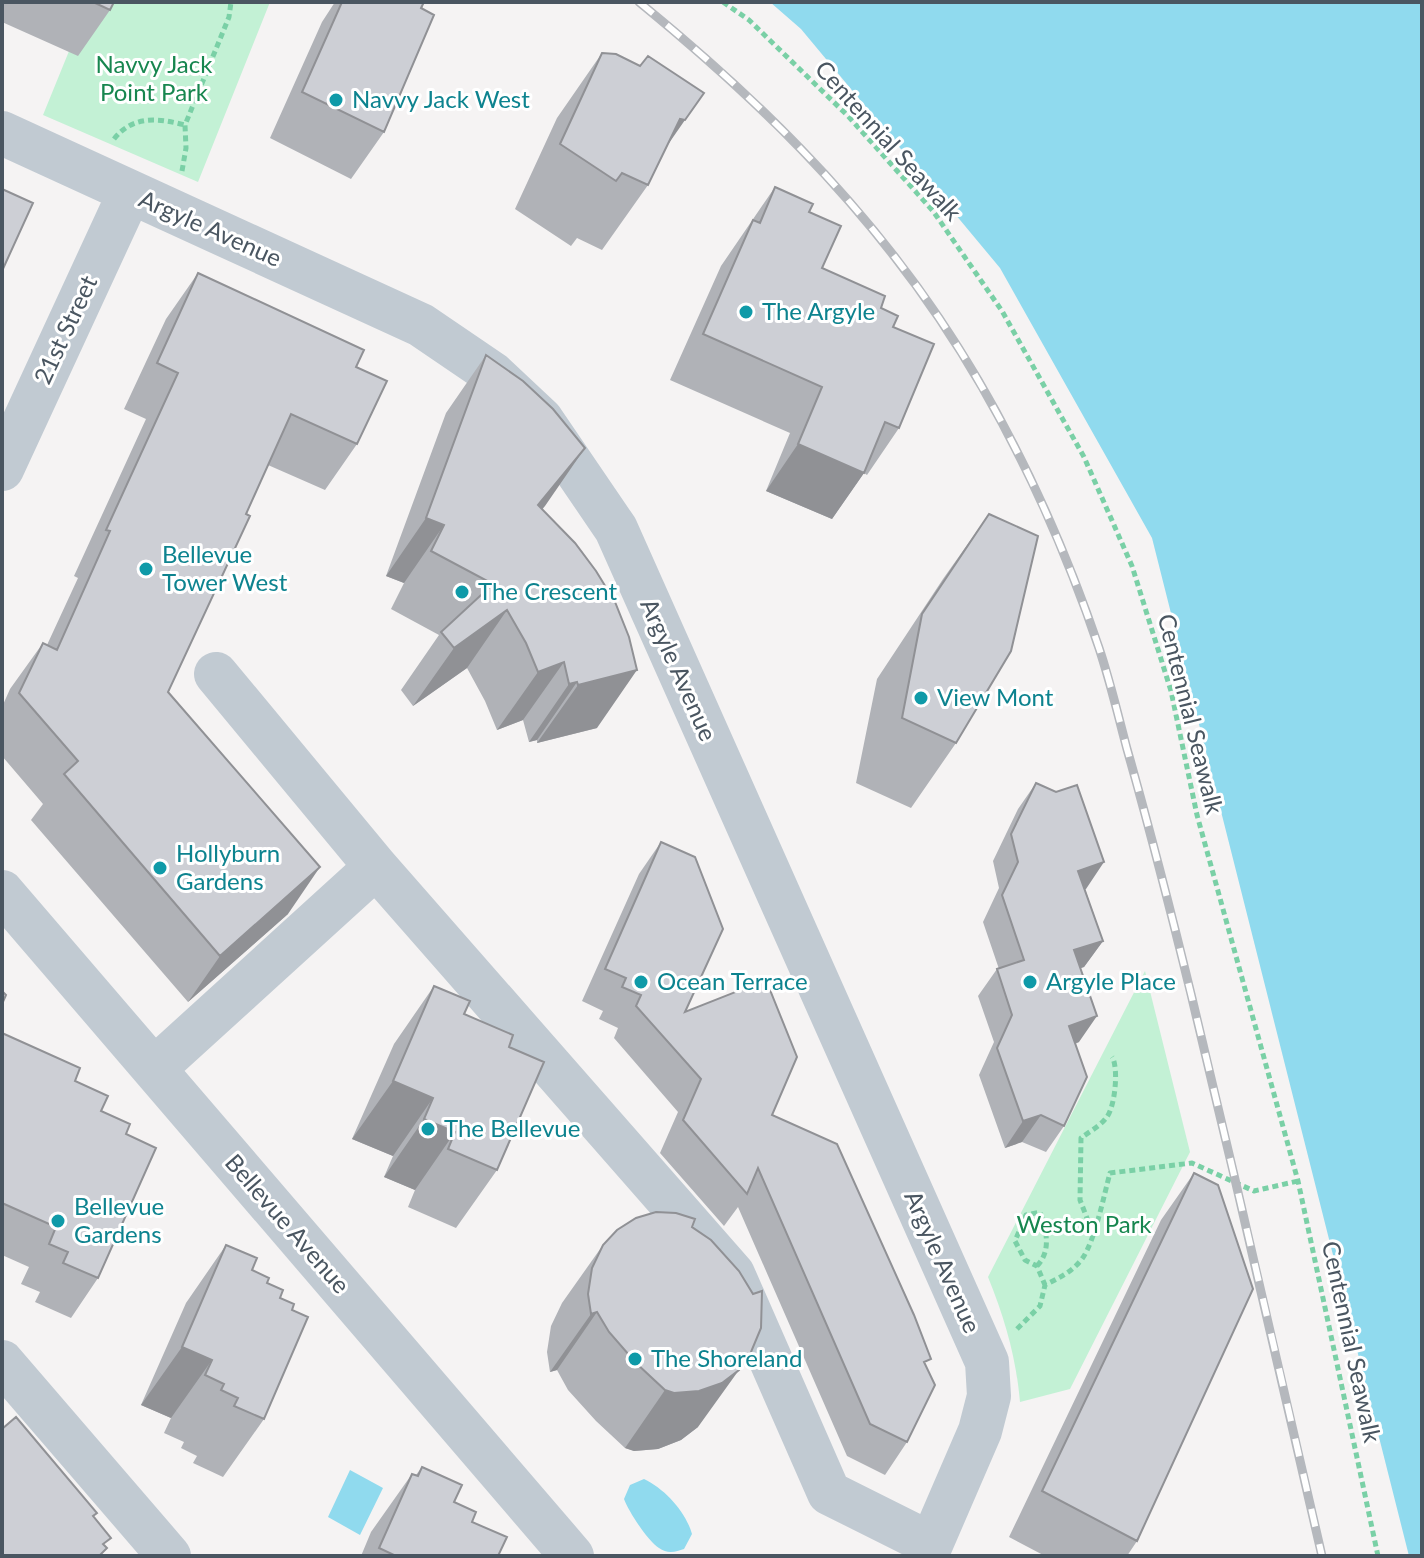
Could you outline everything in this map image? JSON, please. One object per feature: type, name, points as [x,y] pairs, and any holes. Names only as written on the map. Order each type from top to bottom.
[{"type":"street","name":"Argyle Avenue","points":[[2,133],[421,325],[493,374],[541,419],[616,529],[987,1362],[989,1396],[980,1431],[928,1550]]},
{"type":"street","name":"21st Street","points":[[2,469],[130,192]]},
{"type":"street","points":[[216,674],[376,867],[733,1274],[829,1493],[928,1550]]},
{"type":"street","points":[[154,1069],[376,867]]},
{"type":"street","name":"Bellevue Avenue","points":[[2,892],[572,1556]]},
{"type":"street","points":[[2,1362],[169,1556]]},
{"type":"path","points":[[182,171],[186,148],[185,125],[229,17],[231,2]]},
{"type":"path","name":"Centennial Seawalk","points":[[723,2],[749,20],[848,116],[933,211],[1002,311],[1084,457],[1132,566],[1171,691],[1197,815],[1298,1181],[1378,1556]]},
{"type":"path","points":[[113,140],[122,129],[138,122],[158,118],[185,125]]},
{"type":"path","points":[[1093,1232],[1080,1200],[1081,1138],[1109,1116],[1115,1088],[1116,1062],[1112,1057]]},
{"type":"path","points":[[1045,1285],[1065,1275],[1083,1258],[1110,1173],[1192,1163],[1254,1191],[1298,1181]]},
{"type":"path","points":[[1017,1329],[1040,1306],[1045,1285],[1037,1266],[1025,1260],[1015,1241],[1026,1215],[1040,1212],[1047,1235],[1045,1258],[1037,1266]]},
{"type":"green space","name":"Navvy Jack Point Park","points":[[89,2],[270,2],[198,182],[43,115]]},
{"type":"green space","name":"Weston Park","points":[[1145,971],[1190,1152],[1070,1389],[1020,1402],[1009,1338],[988,1277]]},
{"type":"water","points":[[770,2],[1422,2],[1422,1556],[1409,1556],[1152,538],[1000,268],[801,29]]},
{"type":"water","points":[[350,1470],[383,1488],[360,1535],[328,1517]]},
{"type":"water","points":[[644,1479],[667,1495],[685,1518],[692,1534],[684,1549],[672,1552],[659,1548],[630,1511],[624,1499],[630,1485]]},
{"type":"building","points":[[93,2],[114,2],[110,10]]},
{"type":"building","points":[[342,2],[424,2],[421,8],[434,15],[384,132],[302,92]]},
{"type":"building","points":[[602,53],[616,54],[640,66],[648,56],[704,93],[685,120],[680,119],[648,185],[622,173],[616,181],[560,144]]},
{"type":"building","points":[[775,187],[813,204],[809,212],[841,226],[822,268],[885,296],[881,308],[898,316],[893,327],[934,344],[899,428],[885,422],[864,473],[798,444],[822,387],[703,334],[753,220],[760,223]]},
{"type":"building","points":[[2,189],[33,203],[2,271]]},
{"type":"building","points":[[198,273],[364,350],[356,367],[387,381],[357,444],[291,414],[246,514],[250,516],[168,692],[320,867],[220,956],[64,774],[78,761],[19,693],[43,643],[57,650],[110,531],[106,530],[178,373],[157,363]]},
{"type":"building","points":[[486,355],[523,381],[553,409],[585,448],[538,505],[575,543],[615,602],[629,637],[637,670],[578,685],[577,682],[569,684],[564,662],[538,672],[507,610],[454,648],[441,632],[493,584],[431,551],[444,525],[426,518]]},
{"type":"building","points":[[989,514],[1038,536],[1011,651],[956,743],[902,718],[922,614]]},
{"type":"building","name":"Argyle Place","points":[[1036,783],[1056,792],[1077,785],[1104,862],[1078,871],[1103,941],[1074,950],[1097,1016],[1069,1026],[1087,1077],[1064,1126],[1041,1115],[1023,1121],[997,1048],[1012,1015],[997,969],[1024,960],[1002,895],[1018,862],[1011,834]]},
{"type":"building","points":[[661,842],[695,857],[723,929],[685,1012],[766,980],[797,1057],[772,1115],[837,1144],[914,1315],[931,1359],[924,1362],[935,1385],[907,1442],[870,1424],[758,1168],[747,1194],[683,1120],[701,1079],[636,1006],[641,995],[622,987],[626,978],[605,969]]},
{"type":"building","points":[[434,986],[470,1001],[464,1014],[513,1035],[509,1047],[544,1062],[497,1170],[448,1149],[455,1132],[424,1119],[433,1098],[393,1081]]},
{"type":"building","points":[[2,1033],[80,1068],[75,1081],[108,1096],[101,1111],[130,1124],[126,1134],[156,1148],[98,1278],[63,1263],[68,1252],[49,1244],[56,1227],[2,1203]]},
{"type":"building","points":[[1194,1173],[1218,1185],[1253,1289],[1137,1541],[1042,1491]]},
{"type":"building","points":[[656,1212],[676,1213],[695,1219],[692,1227],[711,1240],[739,1271],[753,1294],[762,1291],[761,1328],[751,1352],[739,1370],[722,1383],[699,1391],[674,1393],[665,1390],[636,1363],[609,1332],[597,1312],[591,1314],[588,1294],[592,1268],[603,1245],[617,1230],[636,1218]]},
{"type":"building","points":[[226,1245],[257,1258],[252,1270],[269,1278],[267,1283],[283,1290],[280,1298],[294,1304],[292,1310],[308,1317],[264,1419],[234,1406],[238,1398],[221,1390],[224,1384],[205,1375],[212,1360],[182,1347]]},
{"type":"building","points":[[16,1417],[97,1513],[93,1516],[111,1538],[103,1544],[107,1548],[99,1556],[2,1556],[2,1429]]},
{"type":"building","points":[[422,1467],[462,1485],[454,1502],[476,1512],[472,1522],[507,1537],[498,1556],[396,1556],[379,1548],[412,1474],[418,1476]]},
{"type":"railway","points":[[639,2],[763,111],[873,230],[964,356],[1009,436],[1049,520],[1103,660],[1152,840],[1208,1064],[1322,1556]]},
{"type":"place","name":"Navvy Jack West","points":[[336,100]]},
{"type":"place","name":"The Argyle","points":[[746,312]]},
{"type":"place","name":"Bellevue Tower West","points":[[146,569]]},
{"type":"place","name":"The Crescent","points":[[462,592]]},
{"type":"place","name":"View Mont","points":[[921,698]]},
{"type":"place","name":"Hollyburn Gardens","points":[[160,868]]},
{"type":"place","name":"Ocean Terrace","points":[[641,982]]},
{"type":"place","name":"Argyle Place","points":[[1030,982]]},
{"type":"place","name":"The Bellevue","points":[[428,1129]]},
{"type":"place","name":"Bellevue Gardens","points":[[58,1221]]},
{"type":"place","name":"The Shoreland","points":[[635,1359]]}]
